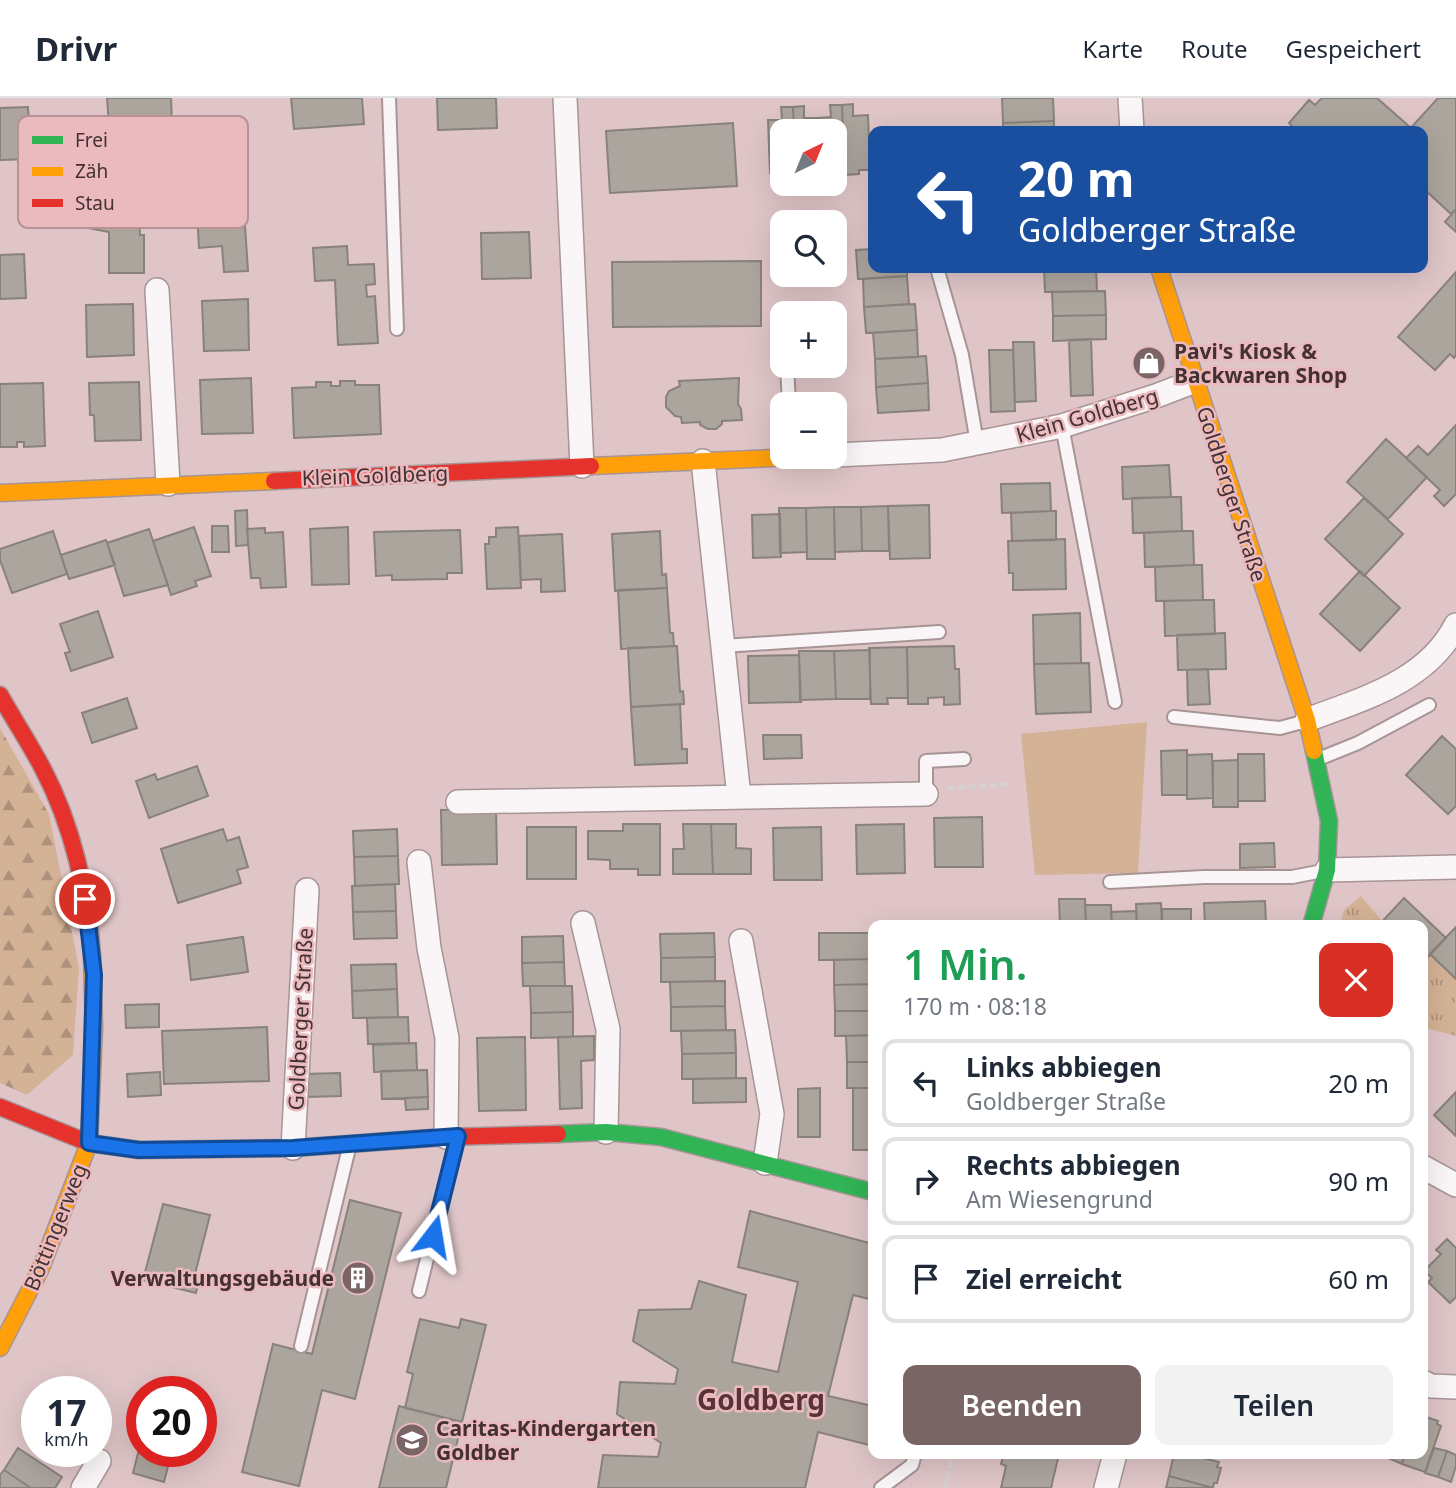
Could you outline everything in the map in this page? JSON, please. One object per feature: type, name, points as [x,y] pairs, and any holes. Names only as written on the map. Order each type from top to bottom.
[{"type":"street","points":[[565,98],[582,466]]},
{"type":"street","points":[[1130,98],[1132,126]]},
{"type":"street","name":"Goldberger Straße","points":[[1162,273],[1307,720],[1329,821],[1327,870],[1313,920]]},
{"type":"street","points":[[157,290],[169,484]]},
{"type":"street","name":"Klein Goldberg","points":[[847,454],[942,450],[1062,426],[1195,381]]},
{"type":"street","name":"Klein Goldberg","points":[[0,493],[770,458]]},
{"type":"street","points":[[703,461],[739,797]]},
{"type":"street","points":[[1307,720],[1389,688],[1413,674],[1433,657],[1456,625]]},
{"type":"street","name":"Böttingerweg","points":[[0,695],[44,771],[62,814],[85,899],[94,975],[89,1143],[55,1234],[0,1348]]},
{"type":"street","points":[[458,802],[926,794]]},
{"type":"street","points":[[419,862],[429,948],[447,1038],[452,1137]]},
{"type":"street","points":[[1327,870],[1456,867]]},
{"type":"street","name":"Goldberger Straße","points":[[293,1148],[307,890]]},
{"type":"street","points":[[583,923],[608,1029],[606,1132]]},
{"type":"street","points":[[741,941],[772,1114],[765,1163]]},
{"type":"street","points":[[0,1107],[89,1143],[139,1150],[293,1148],[452,1137],[606,1132],[661,1137],[868,1191]]},
{"type":"street","points":[[1428,1170],[1456,1185]]},
{"type":"street","points":[[1428,1384],[1456,1387]]},
{"type":"street","points":[[1106,1488],[1114,1459]]},
{"type":"street","points":[[83,1488],[95,1467]]},
{"type":"lane","points":[[389,98],[397,329]]},
{"type":"lane","points":[[938,273],[962,355],[977,443]]},
{"type":"lane","points":[[1062,426],[1115,702]]},
{"type":"lane","points":[[723,646],[939,632]]},
{"type":"lane","points":[[1316,761],[1359,743],[1429,705]]},
{"type":"lane","points":[[1174,717],[1280,728],[1307,720]]},
{"type":"lane","points":[[926,794],[926,761],[964,759]]},
{"type":"lane","points":[[1110,882],[1205,877],[1292,877],[1327,870]]},
{"type":"lane","points":[[419,1291],[452,1137]]},
{"type":"lane","points":[[302,1346],[350,1144]]},
{"type":"lane","points":[[5,1306],[25,1301]]},
{"type":"lane","points":[[881,1488],[912,1465],[914,1459]]},
{"type":"path","points":[[926,794],[937,789],[1010,784]]},
{"type":"path","points":[[945,1488],[953,1459]]},
{"type":"green space","points":[[1147,722],[1138,873],[1035,875],[1021,734]]},
{"type":"green space","points":[[0,728],[49,814],[79,968],[73,1055],[27,1095],[0,1083]]},
{"type":"green space","points":[[1361,896],[1381,920],[1342,920],[1344,910]]},
{"type":"green space","points":[[1430,954],[1456,979],[1456,1036],[1428,1028]]},
{"type":"building","points":[[107,98],[171,98],[172,116],[108,116]]},
{"type":"building","points":[[291,98],[362,98],[364,124],[294,129]]},
{"type":"building","points":[[437,98],[496,98],[497,128],[438,130]]},
{"type":"building","points":[[1002,98],[1053,98],[1054,121],[1003,123]]},
{"type":"building","points":[[1322,98],[1377,98],[1409,126],[1292,126],[1289,123],[1309,100],[1315,105]]},
{"type":"building","points":[[1438,98],[1456,98],[1456,209],[1451,214],[1428,193],[1428,126],[1413,126]]},
{"type":"building","points":[[853,104],[853,116],[868,115],[868,170],[859,170],[859,174],[847,175],[847,119],[843,119],[842,105]]},
{"type":"building","points":[[830,105],[842,105],[843,119],[818,119],[831,117]]},
{"type":"building","points":[[804,106],[804,118],[818,119],[794,119],[793,107]]},
{"type":"building","points":[[28,107],[29,116],[18,116],[18,159],[0,160],[0,108]]},
{"type":"building","points":[[781,107],[793,107],[794,119],[782,119]]},
{"type":"building","points":[[768,120],[770,120],[770,173]]},
{"type":"building","points":[[1054,121],[1054,126],[1003,126],[1003,123]]},
{"type":"building","points":[[733,123],[737,186],[610,193],[606,131]]},
{"type":"building","points":[[1456,209],[1456,232],[1445,222]]},
{"type":"building","points":[[88,228],[140,228],[140,235],[144,235],[144,273],[109,273],[109,232]]},
{"type":"building","points":[[198,228],[245,228],[248,271],[224,272],[222,246],[199,248]]},
{"type":"building","points":[[529,232],[531,278],[482,279],[481,233]]},
{"type":"building","points":[[347,246],[348,265],[374,264],[375,284],[366,285],[367,297],[375,296],[378,343],[338,345],[335,280],[315,281],[313,248]]},
{"type":"building","points":[[868,249],[868,273],[907,273],[907,276],[858,279],[856,250]]},
{"type":"building","points":[[24,254],[26,298],[0,299],[0,255]]},
{"type":"building","points":[[761,261],[761,326],[613,327],[612,262]]},
{"type":"building","points":[[1456,272],[1456,355],[1454,358],[1450,354],[1435,370],[1398,337]]},
{"type":"building","points":[[1044,273],[1096,273],[1097,291],[1045,292]]},
{"type":"building","points":[[907,276],[909,304],[864,307],[863,279]]},
{"type":"building","points":[[1105,291],[1106,315],[1053,316],[1052,292]]},
{"type":"building","points":[[248,299],[249,350],[204,351],[202,301]]},
{"type":"building","points":[[133,304],[134,355],[87,357],[86,305]]},
{"type":"building","points":[[915,304],[917,330],[866,333],[864,307]]},
{"type":"building","points":[[1106,315],[1106,339],[1053,341],[1053,316]]},
{"type":"building","points":[[917,330],[918,357],[875,359],[873,333]]},
{"type":"building","points":[[1091,339],[1093,395],[1071,396],[1069,340]]},
{"type":"building","points":[[1013,342],[1034,342],[1036,401],[1015,402]]},
{"type":"building","points":[[989,350],[1013,350],[1015,411],[991,412]]},
{"type":"building","points":[[926,356],[928,383],[876,387],[875,359]]},
{"type":"building","points":[[251,378],[253,433],[202,434],[200,380]]},
{"type":"building","points":[[739,378],[738,404],[742,420],[722,421],[716,429],[708,429],[700,425],[700,422],[682,423],[681,417],[675,416],[666,407],[669,391],[680,386],[679,381]]},
{"type":"building","points":[[340,381],[355,381],[355,385],[379,385],[381,434],[294,438],[292,388],[316,387],[316,382],[331,382],[331,386],[340,386]]},
{"type":"building","points":[[139,382],[141,440],[95,441],[94,415],[90,415],[89,383]]},
{"type":"building","points":[[43,383],[45,446],[24,447],[24,442],[17,442],[17,447],[0,447],[0,384]]},
{"type":"building","points":[[928,383],[929,410],[878,413],[876,387]]},
{"type":"building","points":[[1456,425],[1456,494],[1444,506],[1434,496],[1440,490],[1406,458],[1418,446],[1428,455]]},
{"type":"building","points":[[1386,439],[1427,477],[1388,519],[1347,482]]},
{"type":"building","points":[[1169,465],[1171,497],[1123,499],[1122,467]]},
{"type":"building","points":[[1050,483],[1051,511],[1002,513],[1001,484]]},
{"type":"building","points":[[1181,497],[1182,531],[1133,533],[1132,498]]},
{"type":"building","points":[[1364,498],[1403,534],[1364,576],[1325,539]]},
{"type":"building","points":[[929,505],[930,558],[890,559],[888,506]]},
{"type":"building","points":[[888,506],[889,551],[862,551],[861,507]]},
{"type":"building","points":[[834,507],[835,559],[807,559],[806,508]]},
{"type":"building","points":[[834,507],[861,507],[862,551],[835,552]]},
{"type":"building","points":[[779,508],[806,508],[807,552],[780,553]]},
{"type":"building","points":[[247,510],[248,545],[236,546],[235,511]]},
{"type":"building","points":[[1056,511],[1056,540],[1012,541],[1011,513]]},
{"type":"building","points":[[780,514],[781,557],[753,558],[752,515]]},
{"type":"building","points":[[212,526],[228,526],[229,552],[212,552]]},
{"type":"building","points":[[194,527],[211,576],[195,581],[197,586],[171,595],[153,541]]},
{"type":"building","points":[[348,527],[349,584],[312,585],[310,529]]},
{"type":"building","points":[[518,527],[521,588],[487,589],[485,544],[489,544],[489,537],[496,537],[496,528]]},
{"type":"building","points":[[265,528],[265,533],[283,532],[286,587],[261,588],[260,578],[251,578],[247,529]]},
{"type":"building","points":[[149,529],[168,585],[124,596],[107,543]]},
{"type":"building","points":[[460,530],[462,573],[447,573],[447,579],[392,580],[392,575],[376,576],[374,532]]},
{"type":"building","points":[[53,531],[67,574],[12,593],[0,560],[0,549]]},
{"type":"building","points":[[660,531],[662,575],[666,574],[667,588],[615,591],[612,534]]},
{"type":"building","points":[[1193,531],[1194,565],[1145,567],[1144,533]]},
{"type":"building","points":[[562,534],[565,591],[541,592],[541,579],[521,580],[519,536]]},
{"type":"building","points":[[1065,539],[1066,589],[1013,590],[1013,573],[1009,573],[1008,541]]},
{"type":"building","points":[[106,540],[115,565],[69,579],[61,555]]},
{"type":"building","points":[[1202,565],[1203,600],[1156,601],[1155,567]]},
{"type":"building","points":[[1360,571],[1400,608],[1360,651],[1320,614]]},
{"type":"building","points":[[667,588],[670,633],[673,633],[674,646],[621,649],[618,590]]},
{"type":"building","points":[[1214,600],[1215,634],[1165,636],[1164,601]]},
{"type":"building","points":[[98,611],[113,657],[71,671],[65,653],[70,652],[60,624]]},
{"type":"building","points":[[1080,613],[1081,663],[1034,664],[1033,615]]},
{"type":"building","points":[[1225,633],[1226,669],[1178,670],[1177,635]]},
{"type":"building","points":[[677,646],[680,692],[683,691],[684,704],[631,707],[628,648]]},
{"type":"building","points":[[954,646],[955,669],[959,669],[960,704],[944,705],[944,697],[928,698],[928,704],[908,704],[907,647]]},
{"type":"building","points":[[907,647],[908,698],[887,698],[888,704],[871,704],[869,648]]},
{"type":"building","points":[[870,650],[870,699],[836,699],[834,651]]},
{"type":"building","points":[[799,651],[834,651],[836,699],[800,700]]},
{"type":"building","points":[[799,655],[801,702],[749,703],[748,656]]},
{"type":"building","points":[[1089,663],[1091,712],[1036,714],[1034,664]]},
{"type":"building","points":[[1208,669],[1210,704],[1188,705],[1187,670]]},
{"type":"building","points":[[127,698],[137,728],[92,743],[82,713]]},
{"type":"building","points":[[680,704],[682,749],[687,749],[687,763],[635,765],[631,707]]},
{"type":"building","points":[[763,735],[801,735],[802,758],[764,759]]},
{"type":"building","points":[[1442,736],[1456,749],[1456,806],[1448,814],[1406,775]]},
{"type":"building","points":[[1187,750],[1187,795],[1162,795],[1161,751]]},
{"type":"building","points":[[1212,754],[1213,798],[1187,799],[1187,755]]},
{"type":"building","points":[[1238,754],[1264,754],[1265,801],[1238,801]]},
{"type":"building","points":[[1238,760],[1238,807],[1213,807],[1213,761]]},
{"type":"building","points":[[197,766],[208,796],[149,818],[136,781],[155,774],[157,780]]},
{"type":"building","points":[[496,809],[497,864],[442,865],[441,810]]},
{"type":"building","points":[[982,817],[983,867],[935,867],[934,818]]},
{"type":"building","points":[[623,824],[660,824],[660,875],[638,875],[638,869],[610,869],[610,860],[588,859],[588,831],[623,831]]},
{"type":"building","points":[[683,824],[711,824],[713,874],[673,874],[673,849],[684,849]]},
{"type":"building","points":[[711,824],[736,824],[736,848],[751,849],[751,874],[713,874]]},
{"type":"building","points":[[904,824],[905,873],[857,874],[856,825]]},
{"type":"building","points":[[527,827],[576,827],[576,879],[527,879]]},
{"type":"building","points":[[821,827],[822,880],[774,880],[773,828]]},
{"type":"building","points":[[223,829],[227,841],[239,837],[248,867],[237,870],[241,883],[178,903],[161,849]]},
{"type":"building","points":[[397,829],[398,856],[354,857],[353,831]]},
{"type":"building","points":[[1274,843],[1275,867],[1240,868],[1240,844]]},
{"type":"building","points":[[398,856],[399,884],[355,886],[354,857]]},
{"type":"building","points":[[395,884],[396,911],[353,912],[352,886]]},
{"type":"building","points":[[1404,898],[1427,920],[1384,920]]},
{"type":"building","points":[[1059,899],[1085,899],[1086,920],[1060,920]]},
{"type":"building","points":[[1265,901],[1266,920],[1205,920],[1204,903]]},
{"type":"building","points":[[1161,903],[1162,920],[1137,920],[1136,904]]},
{"type":"building","points":[[1085,905],[1111,905],[1112,920],[1086,920]]},
{"type":"building","points":[[1162,909],[1191,909],[1191,920],[1162,920]]},
{"type":"building","points":[[396,911],[397,938],[354,939],[353,912]]},
{"type":"building","points":[[1136,911],[1137,920],[1112,920],[1111,912]]},
{"type":"building","points":[[1428,921],[1446,938],[1428,957]]},
{"type":"building","points":[[1456,927],[1456,979],[1430,954]]},
{"type":"building","points":[[714,933],[715,957],[661,958],[660,934]]},
{"type":"building","points":[[819,933],[868,933],[868,959],[819,960]]},
{"type":"building","points":[[563,936],[564,962],[522,963],[522,937]]},
{"type":"building","points":[[243,937],[248,972],[191,980],[187,945]]},
{"type":"building","points":[[715,957],[715,981],[661,982],[661,958]]},
{"type":"building","points":[[868,959],[868,984],[834,985],[834,960]]},
{"type":"building","points":[[564,962],[565,986],[523,986],[522,963]]},
{"type":"building","points":[[396,964],[397,989],[352,991],[351,965]]},
{"type":"building","points":[[725,981],[725,1006],[671,1007],[670,982]]},
{"type":"building","points":[[868,984],[868,1011],[835,1011],[834,985]]},
{"type":"building","points":[[530,986],[572,986],[573,1012],[531,1013]]},
{"type":"building","points":[[397,989],[398,1017],[353,1018],[352,991]]},
{"type":"building","points":[[159,1004],[159,1027],[126,1028],[125,1005]]},
{"type":"building","points":[[725,1006],[726,1030],[671,1031],[671,1007]]},
{"type":"building","points":[[835,1011],[868,1011],[868,1035],[835,1036]]},
{"type":"building","points":[[573,1012],[573,1037],[531,1038],[531,1013]]},
{"type":"building","points":[[408,1017],[409,1043],[368,1044],[367,1018]]},
{"type":"building","points":[[267,1027],[269,1081],[164,1084],[162,1031]]},
{"type":"building","points":[[735,1030],[736,1053],[682,1054],[681,1031]]},
{"type":"building","points":[[868,1035],[868,1062],[847,1062],[846,1036]]},
{"type":"building","points":[[594,1036],[594,1060],[581,1061],[582,1108],[560,1109],[558,1037]]},
{"type":"building","points":[[525,1037],[526,1110],[479,1111],[477,1038]]},
{"type":"building","points":[[416,1043],[417,1070],[374,1072],[373,1045]]},
{"type":"building","points":[[736,1053],[736,1078],[682,1079],[682,1054]]},
{"type":"building","points":[[847,1062],[868,1062],[868,1088],[847,1088]]},
{"type":"building","points":[[427,1070],[428,1097],[382,1099],[381,1071]]},
{"type":"building","points":[[160,1072],[161,1095],[128,1097],[127,1074]]},
{"type":"building","points":[[340,1073],[341,1096],[305,1097],[304,1074]]},
{"type":"building","points":[[746,1078],[746,1102],[693,1103],[693,1079]]},
{"type":"building","points":[[820,1088],[820,1137],[798,1137],[798,1089]]},
{"type":"building","points":[[853,1088],[868,1088],[868,1150],[853,1150]]},
{"type":"building","points":[[1456,1092],[1456,1136],[1434,1115]]},
{"type":"building","points":[[428,1097],[428,1109],[406,1110],[405,1098]]},
{"type":"building","name":"Verwaltungsgebäude","points":[[350,1200],[401,1213],[355,1399],[322,1390],[299,1486],[242,1472],[273,1344],[312,1354]]},
{"type":"building","points":[[163,1204],[210,1215],[194,1278],[199,1279],[196,1293],[143,1280]]},
{"type":"building","points":[[750,1211],[868,1243],[868,1299],[853,1295],[828,1396],[868,1405],[868,1445],[818,1432],[805,1488],[598,1488],[603,1455],[658,1457],[661,1443],[617,1414],[620,1382],[675,1384],[678,1369],[633,1341],[639,1310],[691,1309],[699,1281],[746,1295],[732,1362],[778,1372],[798,1282],[738,1267]]},
{"type":"building","points":[[1447,1239],[1456,1248],[1456,1297],[1450,1303],[1428,1282],[1432,1278],[1428,1274],[1428,1267],[1441,1254],[1436,1250]]},
{"type":"building","points":[[420,1319],[459,1328],[461,1319],[486,1325],[462,1422],[405,1408],[413,1374],[407,1372]]},
{"type":"building","points":[[399,1406],[462,1422],[446,1488],[379,1488]]},
{"type":"building","points":[[1428,1418],[1438,1421],[1437,1424],[1441,1426],[1425,1472],[1402,1464],[1404,1459],[1428,1459]]},
{"type":"building","points":[[18,1448],[21,1450],[21,1467],[47,1467],[62,1477],[55,1488],[31,1488],[4,1470]]},
{"type":"building","points":[[1434,1448],[1447,1451],[1438,1477],[1425,1473]]},
{"type":"building","points":[[1447,1451],[1456,1455],[1451,1482],[1438,1477]]},
{"type":"building","points":[[1002,1459],[1058,1459],[1051,1488],[1001,1488],[1006,1466],[1001,1464]]},
{"type":"building","points":[[1173,1459],[1207,1459],[1219,1462],[1217,1467],[1221,1468],[1213,1488],[1169,1476]]},
{"type":"building","points":[[1390,1459],[1404,1459],[1402,1464]]},
{"type":"building","points":[[134,1467],[168,1467],[164,1482],[133,1473]]},
{"type":"building","points":[[4,1470],[31,1488],[0,1488],[0,1475]]},
{"type":"building","points":[[1169,1476],[1213,1488],[1166,1488]]},
{"type":"traffic: fast","points":[[1313,920],[1327,870],[1329,821],[1314,751]]},
{"type":"traffic: fast","points":[[558,1134],[606,1132],[661,1137],[868,1191]]},
{"type":"traffic: slow","points":[[1161,273],[1307,720],[1314,751]]},
{"type":"traffic: slow","points":[[591,466],[770,458]]},
{"type":"traffic: slow","points":[[0,493],[274,481]]},
{"type":"traffic: slow","points":[[0,1348],[41,1268],[89,1143],[94,1028],[92,955]]},
{"type":"traffic: jam","points":[[274,481],[591,466]]},
{"type":"traffic: jam","points":[[0,695],[43,769],[62,813],[77,859],[87,908],[92,955]]},
{"type":"traffic: jam","points":[[0,1107],[89,1143],[139,1150],[293,1148],[446,1137],[558,1134]]},
{"type":"place","name":"Pavi's Kiosk & Backwaren Shop","points":[[1149,363]]},
{"type":"place","name":"Verwaltungsgebäude","points":[[358,1278]]},
{"type":"place","name":"Caritas-Kindergarten Goldber","points":[[412,1440]]},
{"type":"district","name":"Goldberg","points":[[761,1399]]},
{"type":"route","points":[[85,899],[94,975],[89,1143],[139,1150],[293,1148],[458,1136],[433,1236]]}]
